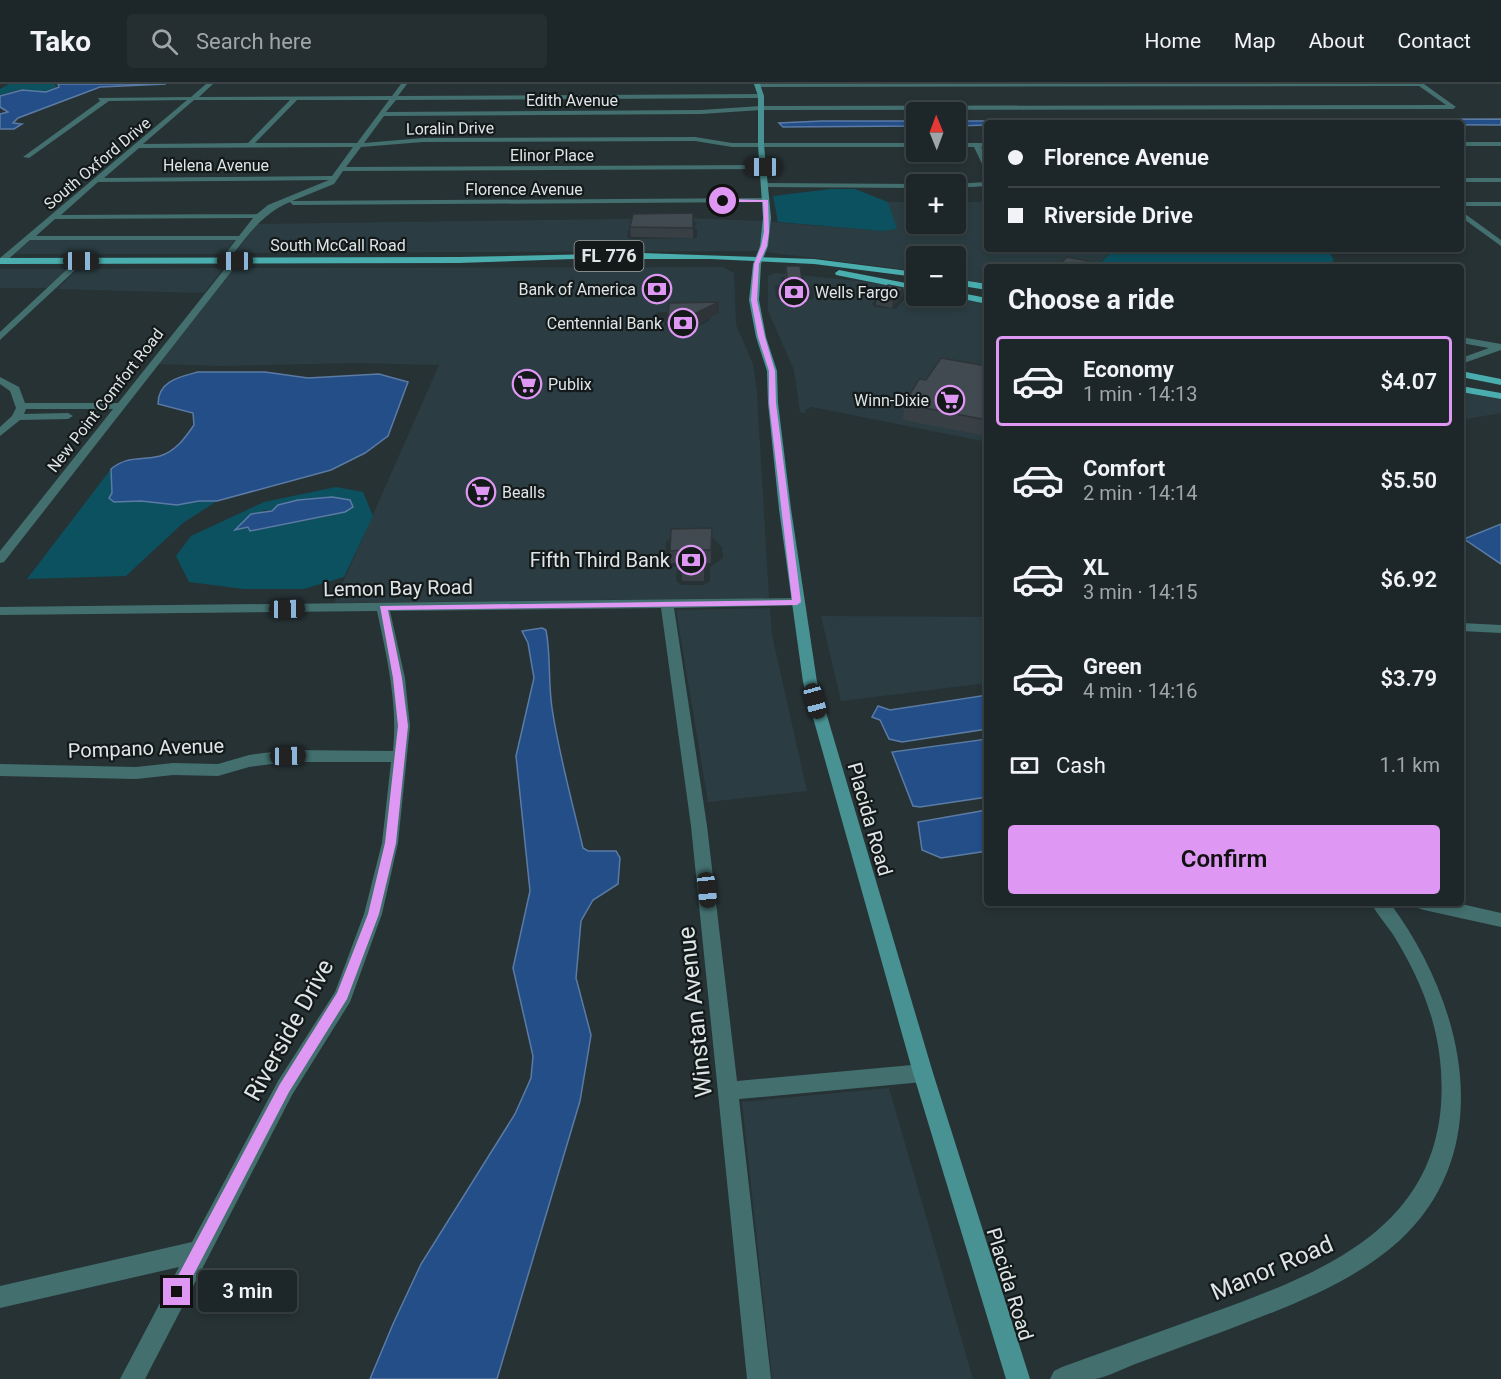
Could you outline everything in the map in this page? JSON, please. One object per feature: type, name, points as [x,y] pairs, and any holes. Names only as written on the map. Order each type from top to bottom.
[{"type":"main road","name":"Placida Road","points":[[757,84],[761,96],[761,145],[767,232],[758,260],[754,300],[761,337],[772,371],[774,413],[797,602],[810,682],[922,1073],[1018,1379]]},
{"type":"main road","name":"South McCall Road","points":[[0,261],[459,260],[519,263],[758,260],[849,264],[906,273]]},
{"type":"main road","name":"South McCall Road","points":[[758,260],[906,286]]},
{"type":"main road","points":[[966,284],[984,287]]},
{"type":"main road","points":[[966,297],[984,300]]},
{"type":"main road","points":[[1464,375],[1501,382]]},
{"type":"main road","points":[[1464,390],[1501,396]]},
{"type":"street","name":"South Oxford Drive","points":[[0,261],[55,217],[210,84]]},
{"type":"street","points":[[235,261],[230,253],[259,216],[271,207],[326,186],[334,178],[404,84]]},
{"type":"street","points":[[757,84],[950,91],[1420,84]]},
{"type":"street","name":"Edith Avenue","points":[[966,107],[1453,107],[1420,84]]},
{"type":"street","points":[[27,157],[103,99],[761,96]]},
{"type":"street","points":[[249,146],[295,99]]},
{"type":"street","name":"Edith Avenue","points":[[383,114],[701,112],[761,108],[906,107]]},
{"type":"street","name":"Loralin Drive","points":[[139,146],[359,145],[423,140],[696,139],[722,144],[906,145]]},
{"type":"street","points":[[1464,144],[1501,144]]},
{"type":"street","points":[[966,145],[984,145]]},
{"type":"street","points":[[976,145],[984,160]]},
{"type":"street","name":"Elinor Place","points":[[341,169],[763,167]]},
{"type":"street","name":"Helena Avenue","points":[[98,180],[334,178]]},
{"type":"street","points":[[1464,180],[1501,180]]},
{"type":"street","points":[[966,185],[984,184]]},
{"type":"street","points":[[764,185],[906,186]]},
{"type":"street","name":"Florence Avenue","points":[[284,203],[765,200]]},
{"type":"street","points":[[1464,204],[1501,204]]},
{"type":"street","points":[[1464,215],[1501,244]]},
{"type":"street","points":[[55,217],[259,216]]},
{"type":"street","points":[[29,238],[241,238]]},
{"type":"street","points":[[0,337],[81,261]]},
{"type":"street","name":"New Point Comfort Road","points":[[0,559],[110,416],[235,261]]},
{"type":"street","points":[[1464,341],[1501,347]]},
{"type":"street","points":[[1464,360],[1501,347]]},
{"type":"street","points":[[0,380],[15,389],[19,411]]},
{"type":"street","points":[[0,433],[19,411],[118,406]]},
{"type":"street","points":[[19,411],[110,416]]},
{"type":"street","name":"Lemon Bay Road","points":[[0,611],[797,602]]},
{"type":"street","name":"Winstan Avenue","points":[[667,605],[698,815],[759,1379]]},
{"type":"street","name":"Riverside Drive","points":[[132,1379],[285,1088],[342,996],[373,914],[390,843],[403,726],[400,697],[383,608]]},
{"type":"street","points":[[1464,627],[1501,629]]},
{"type":"street","name":"Pompano Avenue","points":[[0,770],[112,773],[206,771],[249,761],[288,756],[400,757]]},
{"type":"street","name":"Manor Road","points":[[1062,1379],[1294,1294],[1372,1251],[1412,1212],[1438,1166],[1449,1131],[1452,1083],[1437,1005],[1405,939],[1382,906]]},
{"type":"street","points":[[1438,906],[1501,920]]},
{"type":"street","points":[[729,1091],[922,1073]]},
{"type":"street","points":[[0,1297],[200,1251]]},
{"type":"shaded area","points":[[9,84],[54,84],[57,86],[45,92],[21,89],[0,95],[0,89]]},
{"type":"shaded area","points":[[831,189],[855,189],[888,202],[897,229],[883,231],[778,222],[773,196]]},
{"type":"shaded area","points":[[888,202],[906,202],[906,234],[966,234],[966,202],[984,202],[984,252],[1112,252],[1100,262],[1102,264],[984,264],[984,283],[966,280],[966,246],[906,246],[906,270],[766,252],[771,222],[883,231],[896,229]]},
{"type":"shaded area","points":[[689,218],[763,221],[760,246],[757,251],[235,253],[257,224]],"holes":[[[634,222],[697,223],[694,227],[697,230],[697,238],[631,239],[627,237],[630,224]]]},
{"type":"shaded area","points":[[31,240],[235,240],[225,254],[14,254]]},
{"type":"shaded area","points":[[1112,252],[1329,252],[1334,260],[1331,264],[1100,263]]},
{"type":"shaded area","points":[[723,267],[734,273],[736,325],[753,364],[757,393],[769,598],[334,603],[439,365],[158,364],[234,268]],"holes":[[[658,312],[710,313],[710,320],[694,329],[668,329],[664,326],[664,321],[653,319]],[[712,537],[722,547],[723,558],[710,567],[710,581],[704,585],[682,585],[676,581],[677,567],[671,567],[665,563],[666,542],[672,538]]]},
{"type":"shaded area","points":[[224,268],[204,293],[57,289],[78,269]]},
{"type":"shaded area","points":[[0,269],[68,269],[47,288],[0,288]]},
{"type":"shaded area","points":[[774,273],[798,275],[781,277],[782,284],[775,286],[776,298],[781,300],[814,298],[812,286],[805,284],[804,277],[800,275],[906,288],[906,295],[888,290],[883,291],[872,304],[875,307],[896,309],[906,297],[906,306],[966,306],[966,300],[984,303],[984,441],[812,407],[805,410],[806,413],[800,412],[794,370],[768,311],[768,276]]},
{"type":"shaded area","points":[[1464,393],[1501,399],[1501,413],[1464,419]]},
{"type":"shaded area","points":[[111,469],[114,502],[141,501],[177,505],[217,501],[183,523],[126,576],[27,579]]},
{"type":"shaded area","points":[[336,487],[363,492],[373,516],[344,577],[304,589],[244,589],[189,582],[176,556],[191,536],[264,502]],"holes":[[[264,510],[334,515],[251,531],[249,527]]]},
{"type":"shaded area","points":[[770,608],[772,635],[807,791],[708,802],[676,610]]},
{"type":"shaded area","points":[[821,616],[984,617],[984,683],[841,701]]},
{"type":"shaded area","points":[[889,1088],[973,1379],[772,1379],[742,1102]]},
{"type":"water","points":[[58,84],[166,84],[100,87],[18,118],[13,123],[22,124],[14,129],[0,129],[0,114],[8,112],[0,107],[0,96],[22,90],[46,92],[59,87]]},
{"type":"water","points":[[1501,119],[1501,125],[1464,125],[1464,120],[1228,120]]},
{"type":"water","points":[[906,121],[906,126],[783,127],[779,123]]},
{"type":"water","points":[[966,121],[984,121],[984,125],[966,126]]},
{"type":"water","points":[[198,372],[265,372],[308,378],[379,374],[408,382],[388,436],[365,453],[331,470],[217,501],[177,505],[141,501],[114,502],[109,498],[112,493],[111,469],[129,460],[166,454],[180,444],[194,425],[193,413],[158,404],[162,390],[171,381]]},
{"type":"water","points":[[332,497],[350,500],[353,507],[345,512],[250,531],[248,527],[235,530],[251,514],[272,511],[278,505],[298,500]]},
{"type":"water","points":[[1501,524],[1501,564],[1464,539]]},
{"type":"water","points":[[542,628],[546,630],[548,640],[555,726],[583,848],[588,851],[616,851],[620,858],[618,884],[593,900],[581,921],[576,978],[591,1035],[580,1101],[497,1379],[370,1379],[421,1264],[515,1114],[531,1078],[533,1056],[513,968],[530,891],[516,756],[534,678],[528,643],[522,631]]},
{"type":"water","points":[[984,695],[984,729],[902,742],[889,739],[880,720],[872,717],[878,706],[890,710]]},
{"type":"water","points":[[984,739],[984,797],[920,807],[913,806],[892,752]]},
{"type":"water","points":[[984,811],[984,851],[941,858],[922,850],[918,822]]},
{"type":"building","points":[[693,213],[693,228],[630,227],[633,214]]},
{"type":"building","points":[[1067,257],[1088,261],[1086,264],[1060,264]]},
{"type":"building","points":[[786,266],[800,266],[803,287],[788,287]]},
{"type":"building","points":[[888,285],[903,288],[893,300],[877,297]]},
{"type":"building","points":[[719,302],[690,316],[668,315],[669,303]]},
{"type":"building","name":"Winn-Dixie","points":[[941,358],[984,365],[984,419],[904,404],[919,379],[926,380]]},
{"type":"building","points":[[712,528],[711,550],[703,550],[703,568],[682,568],[682,550],[670,551],[671,529]]},
{"type":"place","name":"Bank of America","points":[[657,289]]},
{"type":"place","name":"Wells Fargo","points":[[794,292]]},
{"type":"place","name":"Centennial Bank","points":[[683,323]]},
{"type":"place","name":"Publix","points":[[527,384]]},
{"type":"place","name":"Winn-Dixie","points":[[950,400]]},
{"type":"place","name":"Bealls","points":[[481,492]]},
{"type":"place","name":"Fifth Third Bank","points":[[691,560]]},
{"type":"route","points":[[177,1292],[285,1088],[342,996],[373,914],[390,843],[403,726],[398,678],[383,608],[797,602],[773,403],[772,371],[761,337],[754,300],[756,264],[767,232],[765,200],[723,201]]}]
